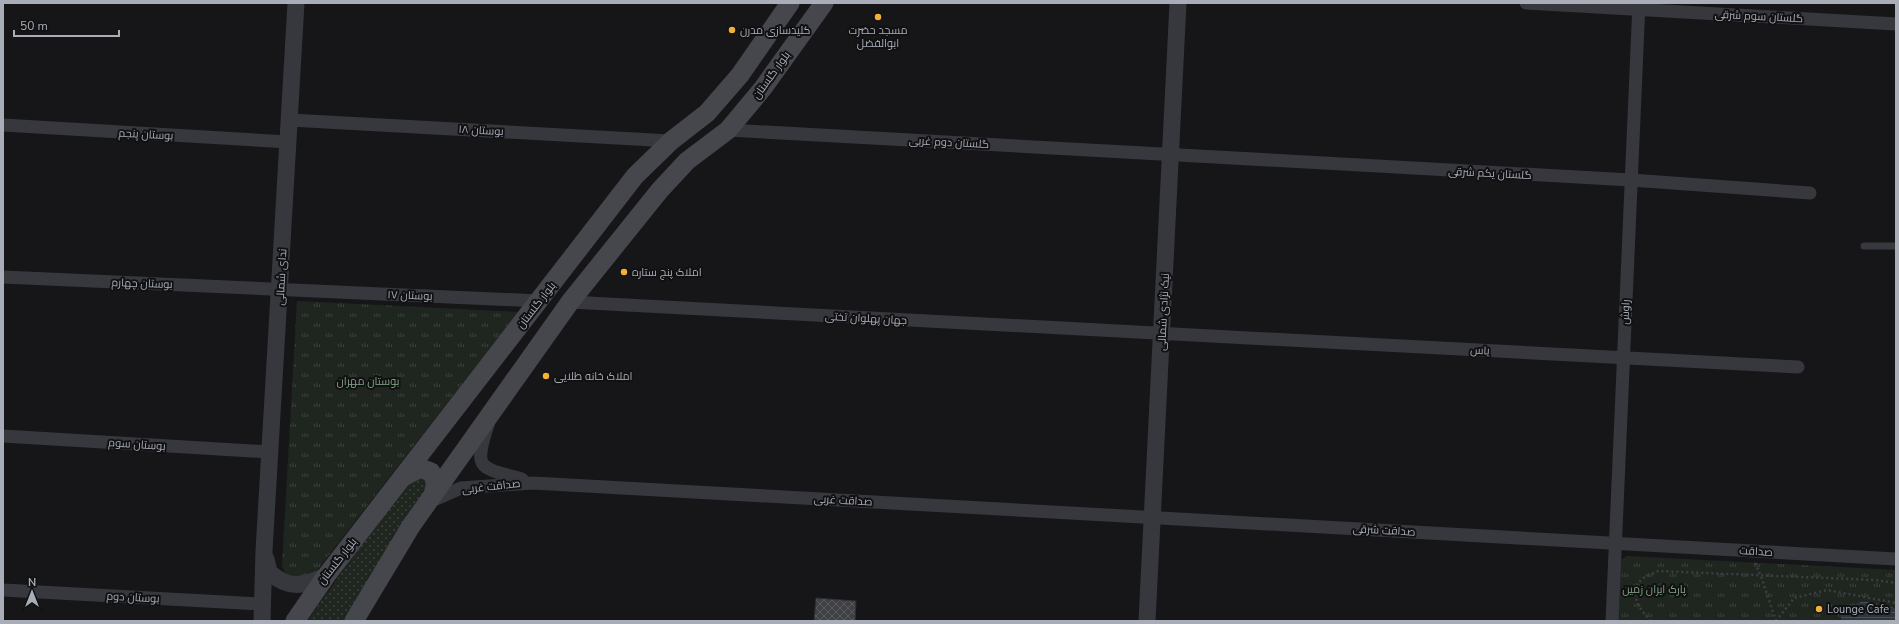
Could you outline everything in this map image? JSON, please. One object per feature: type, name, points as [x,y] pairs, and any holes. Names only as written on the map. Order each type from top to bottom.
[{"type":"main road","name":"بلوار گلستان","points":[[354,621],[431,498],[570,302],[660,190],[687,161],[728,130],[763,88],[824,3]]},
{"type":"main road","name":"بلوار گلستان","points":[[295,621],[326,576],[635,176],[671,141],[707,113],[740,75],[785,5]]},
{"type":"main road","points":[[403,477],[420,468],[431,472],[436,482],[431,498]]},
{"type":"street","name":"ندای شمالی","points":[[262,613],[264,551],[296,3]]},
{"type":"street","name":"نیک نژادی شمالی","points":[[1147,621],[1178,3]]},
{"type":"street","name":"گلستان سوم شرقی","points":[[1526,3],[1639,6],[1896,24]]},
{"type":"street","name":"راوش","points":[[1612,621],[1639,6]]},
{"type":"street","name":"بوستان ۱۸","points":[[290,120],[671,141]]},
{"type":"street","name":"بوستان پنجم","points":[[3,125],[288,142]]},
{"type":"street","name":"گلستان دوم غربی","points":[[728,130],[1170,155]]},
{"type":"street","name":"گلستان یکم شرقی","points":[[1170,155],[1631,180],[1810,193]]},
{"type":"street","name":"بوستان چهارم","points":[[3,277],[280,289]]},
{"type":"street","name":"بوستان ۱۷","points":[[280,289],[539,301]]},
{"type":"street","name":"جهان پهلوان تختی","points":[[570,302],[1162,333]]},
{"type":"street","name":"یاس","points":[[1162,333],[1798,367]]},
{"type":"street","name":"صداقت غربی","points":[[494,410],[480,450],[482,464],[487,469],[533,483]]},
{"type":"street","name":"بوستان سوم","points":[[3,436],[270,452]]},
{"type":"street","name":"صداقت غربی","points":[[431,498],[461,488],[533,483],[1152,517]]},
{"type":"street","name":"صداقت شرقی","points":[[1152,517],[1615,543]]},
{"type":"street","name":"صداقت","points":[[1615,543],[1896,559]]},
{"type":"street","name":"ندای شمالی","points":[[264,551],[269,572],[282,582],[300,585],[326,576]]},
{"type":"street","name":"بوستان دوم","points":[[3,590],[262,613]]},
{"type":"lane","points":[[1864,246],[1896,246]]},
{"type":"path","points":[[1748,550],[1761,576],[1776,621]]},
{"type":"path","points":[[1651,621],[1636,603],[1635,589],[1642,579],[1658,571],[1875,580],[1896,583]]},
{"type":"path","points":[[1776,621],[1794,598],[1827,590],[1896,603]]},
{"type":"green space","name":"بوستان مهران","points":[[297,301],[518,312],[311,578],[287,577],[282,566]]},
{"type":"green space","points":[[415,477],[425,478],[430,490],[347,621],[307,621],[407,481]]},
{"type":"green space","name":"پارک ایران زمین","points":[[1628,556],[1896,570],[1896,621],[1614,621],[1620,560]]},
{"type":"shaded area","points":[[1861,602],[1869,602],[1875,607],[1888,606],[1896,609],[1896,621],[1841,621],[1841,616],[1848,607]]},
{"type":"building","points":[[816,598],[856,601],[855,621],[814,621]]},
{"type":"place","name":"مسجد حضرت ابوالفضل","points":[[878,17]]},
{"type":"place","name":"کلیدسازی مدرن","points":[[732,30]]},
{"type":"place","name":"املاک پنج ستاره","points":[[624,272]]},
{"type":"place","name":"املاک خانه طلایی","points":[[546,376]]},
{"type":"place","name":"Lounge Cafe","points":[[1819,609]]}]
